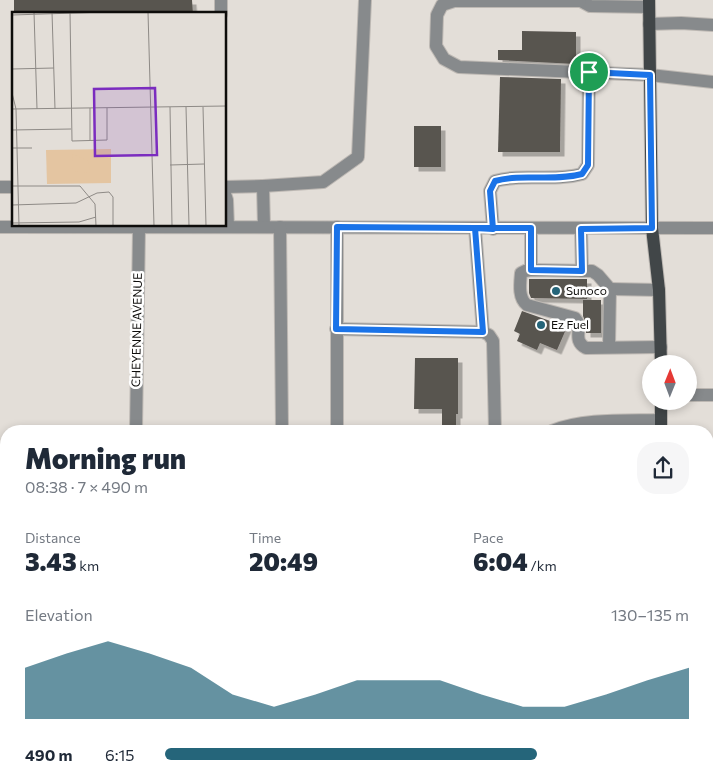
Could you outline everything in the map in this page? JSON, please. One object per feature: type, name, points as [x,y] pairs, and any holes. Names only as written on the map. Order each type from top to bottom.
[{"type":"main road","points":[[649,4],[652,228],[658,290],[661,355]]},
{"type":"main road","points":[[661,410],[661,425]]},
{"type":"street","points":[[226,187],[323,182],[358,157],[364,0]]},
{"type":"street","points":[[649,4],[590,6],[580,1],[454,1],[442,5],[437,15],[436,46],[444,59],[458,67],[650,75],[713,82]]},
{"type":"street","points":[[649,24],[713,25]]},
{"type":"street","points":[[493,229],[490,191],[495,181],[509,177],[570,178],[582,174],[588,165],[589,72]]},
{"type":"street","points":[[263,186],[264,227]]},
{"type":"street","points":[[226,197],[228,227]]},
{"type":"street","points":[[0,227],[713,228]]},
{"type":"street","points":[[280,227],[282,425]]},
{"type":"street","points":[[336,425],[337,227]]},
{"type":"street","name":"CHEYENNE AVENUE","points":[[136,425],[138,228]]},
{"type":"street","points":[[475,228],[483,332]]},
{"type":"street","points":[[531,228],[531,270]]},
{"type":"street","points":[[581,229],[582,271]]},
{"type":"street","points":[[609,347],[610,289],[598,274],[592,271],[531,270],[521,273],[521,299],[524,303],[575,318],[578,322],[578,341],[582,346],[586,348],[661,347]]},
{"type":"street","points":[[610,289],[658,290]]},
{"type":"street","points":[[336,329],[483,332],[489,335],[493,341],[495,425]]},
{"type":"street","points":[[698,395],[713,395]]},
{"type":"street","points":[[575,425],[596,422],[645,425]]},
{"type":"building","points":[[14,0],[192,0],[193,12],[14,12]]},
{"type":"building","points":[[522,31],[576,32],[576,64],[498,60],[498,50],[522,50]]},
{"type":"building","points":[[500,77],[561,79],[560,152],[498,152]]},
{"type":"building","points":[[414,126],[441,126],[441,167],[414,167]]},
{"type":"building","points":[[529,279],[587,279],[587,299],[531,298]]},
{"type":"building","points":[[583,300],[601,300],[601,333],[586,333]]},
{"type":"building","points":[[522,311],[567,327],[557,350],[540,343],[537,350],[517,341],[520,334],[514,331]]},
{"type":"building","points":[[415,358],[458,358],[458,414],[456,414],[456,425],[442,425],[442,409],[414,409]]},
{"type":"place","name":"Sunoco","points":[[556,291]]},
{"type":"place","name":"Ez Fuel","points":[[541,325]]},
{"type":"route","points":[[589,72],[588,165],[582,174],[570,178],[509,177],[495,181],[490,191],[493,229],[475,228],[337,227],[336,329],[483,332],[475,228],[493,229],[531,228],[531,270],[582,271],[581,229],[652,228],[650,75],[589,72]]}]
